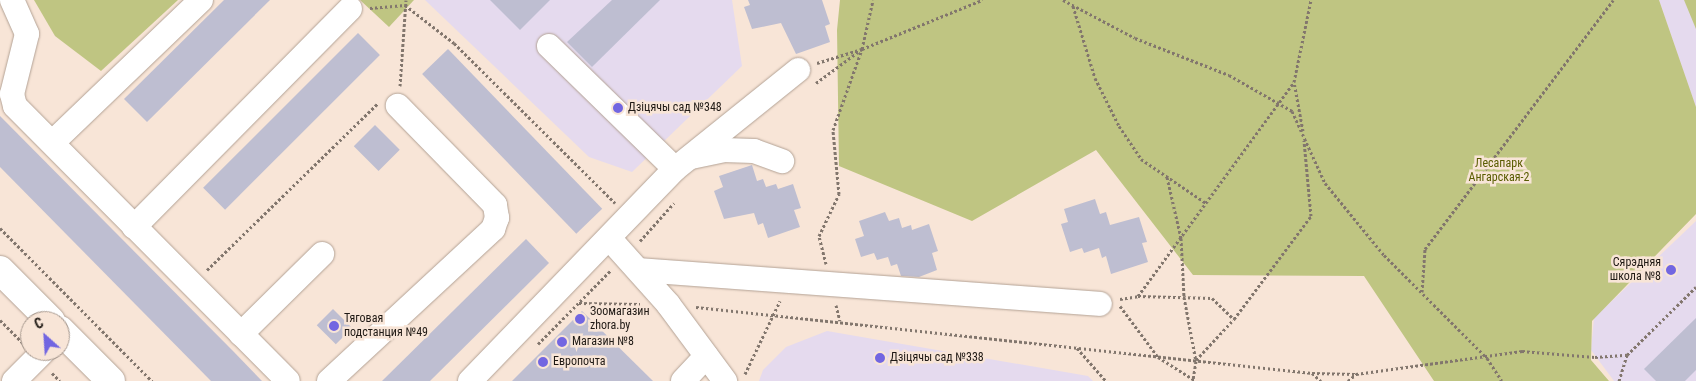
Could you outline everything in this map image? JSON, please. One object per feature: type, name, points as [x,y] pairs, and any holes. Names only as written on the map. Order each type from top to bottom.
[{"type":"main road","points":[[0,270],[35,311]]},
{"type":"main road","points":[[70,347],[111,381]]},
{"type":"street","points":[[12,0],[27,34],[12,94],[15,106],[53,142],[134,227],[288,381]]},
{"type":"street","points":[[53,142],[201,0]]},
{"type":"street","points":[[134,227],[350,9]]},
{"type":"street","points":[[549,46],[681,163]]},
{"type":"street","points":[[470,381],[681,163],[803,79]]},
{"type":"street","points":[[329,381],[493,229],[497,218],[495,205],[390,99]]},
{"type":"street","points":[[681,163],[723,150],[754,151],[782,161]]},
{"type":"street","points":[[609,238],[668,304],[725,381]]},
{"type":"street","points":[[241,334],[322,254]]},
{"type":"street","points":[[639,270],[1100,304]]},
{"type":"street","points":[[683,381],[706,356]]},
{"type":"street","points":[[14,381],[31,361]]},
{"type":"path","points":[[192,285],[390,99],[400,82],[406,0]]},
{"type":"path","points":[[840,321],[819,236],[839,194],[833,130],[862,49],[873,0]]},
{"type":"path","points":[[803,79],[862,49],[982,0]]},
{"type":"path","points":[[1063,0],[1135,38],[1229,75],[1292,111],[1326,183],[1384,255],[1487,358],[1502,381]]},
{"type":"path","points":[[1196,361],[1234,318],[1311,216],[1304,136],[1294,82],[1311,0]]},
{"type":"path","points":[[1422,293],[1425,249],[1613,0]]},
{"type":"path","points":[[350,9],[405,5],[454,43],[629,217]]},
{"type":"path","points":[[1073,6],[1095,78],[1119,126],[1141,159],[1206,203]]},
{"type":"path","points":[[803,79],[862,49]]},
{"type":"path","points":[[390,99],[400,82]]},
{"type":"path","points":[[1138,296],[1294,82]]},
{"type":"path","points":[[1167,177],[1180,238],[1184,298],[1196,361],[1194,381],[1158,357],[1115,300],[1138,296],[1184,298],[1212,298],[1234,318]]},
{"type":"path","points":[[0,228],[152,381]]},
{"type":"path","points":[[742,381],[790,281]]},
{"type":"path","points":[[1619,381],[1627,355],[1696,287]]},
{"type":"path","points":[[578,303],[668,304],[774,314],[1312,373],[1356,374],[1487,358],[1522,351],[1595,357],[1627,355]]},
{"type":"path","points":[[0,320],[20,341]]},
{"type":"path","points":[[1076,347],[1106,381]]},
{"type":"path","points":[[1312,373],[1321,381]]},
{"type":"path","points":[[1348,381],[1356,374]]},
{"type":"shaded area","name":"Дзіцячы сад №348","points":[[425,0],[732,0],[742,66],[632,172],[589,157]]},
{"type":"shaded area","points":[[1659,0],[1696,0],[1696,108]]},
{"type":"shaded area","name":"Сярэдняя школа №8","points":[[1696,221],[1696,381],[1614,381],[1591,350],[1594,318]]},
{"type":"shaded area","name":"Дзіцячы сад №338","points":[[827,331],[1088,376],[1093,381],[759,381],[763,370],[786,347]]},
{"type":"green space","points":[[34,0],[178,0],[101,71],[55,36]]},
{"type":"green space","points":[[360,0],[414,0],[389,27]]},
{"type":"green space","name":"Лесапарк Ангарская-2","points":[[840,0],[1659,0],[1696,107],[1696,214],[1592,321],[1591,360],[1609,381],[1434,381],[1364,276],[1193,275],[1096,150],[972,221],[839,166],[837,30]]},
{"type":"green space","points":[[1684,0],[1696,0],[1696,29]]},
{"type":"building","points":[[224,0],[270,0],[147,122],[124,99]]},
{"type":"building","points":[[490,0],[550,0],[520,30]]},
{"type":"building","points":[[612,0],[660,0],[592,67],[567,42]]},
{"type":"building","points":[[748,0],[822,0],[830,24],[825,26],[830,42],[796,54],[781,23],[752,29],[744,7],[750,5]]},
{"type":"building","points":[[358,33],[380,55],[225,210],[203,188]]},
{"type":"building","points":[[448,49],[602,209],[576,234],[422,74]]},
{"type":"building","points":[[0,116],[262,381],[211,381],[0,167]]},
{"type":"building","points":[[375,125],[400,150],[379,171],[354,146]]},
{"type":"building","points":[[752,165],[757,181],[763,179],[766,187],[776,184],[778,189],[793,184],[801,208],[794,210],[800,227],[768,238],[763,223],[758,225],[754,213],[724,219],[714,191],[723,187],[719,176]]},
{"type":"building","points":[[1095,199],[1100,214],[1106,212],[1110,225],[1139,217],[1147,242],[1142,243],[1148,262],[1111,274],[1106,256],[1102,258],[1099,248],[1084,253],[1082,248],[1070,252],[1061,224],[1068,222],[1064,209]]},
{"type":"building","points":[[885,212],[889,221],[899,218],[902,228],[911,225],[912,230],[929,224],[938,251],[932,253],[937,270],[919,277],[901,276],[897,264],[891,266],[888,257],[877,260],[874,253],[861,257],[855,239],[864,236],[859,221]]},
{"type":"building","points":[[526,239],[549,263],[430,381],[382,381]]},
{"type":"building","name":"Тяговая подстанция №49","points":[[333,309],[352,328],[336,344],[317,325]]},
{"type":"building","points":[[582,311],[653,381],[512,381]]},
{"type":"building","points":[[1696,318],[1696,370],[1685,381],[1656,381],[1644,369]]},
{"type":"place","name":"Дзіцячы сад №348","points":[[618,108]]},
{"type":"place","name":"Сярэдняя школа №8","points":[[1671,270]]},
{"type":"place","name":"Зоомагазин zhora.by","points":[[580,319]]},
{"type":"place","name":"Тяговая подстанция №49","points":[[334,326]]},
{"type":"place","name":"Магазин №8","points":[[562,342]]},
{"type":"place","name":"Дзіцячы сад №338","points":[[880,358]]},
{"type":"place","name":"Европочта","points":[[543,362]]}]
